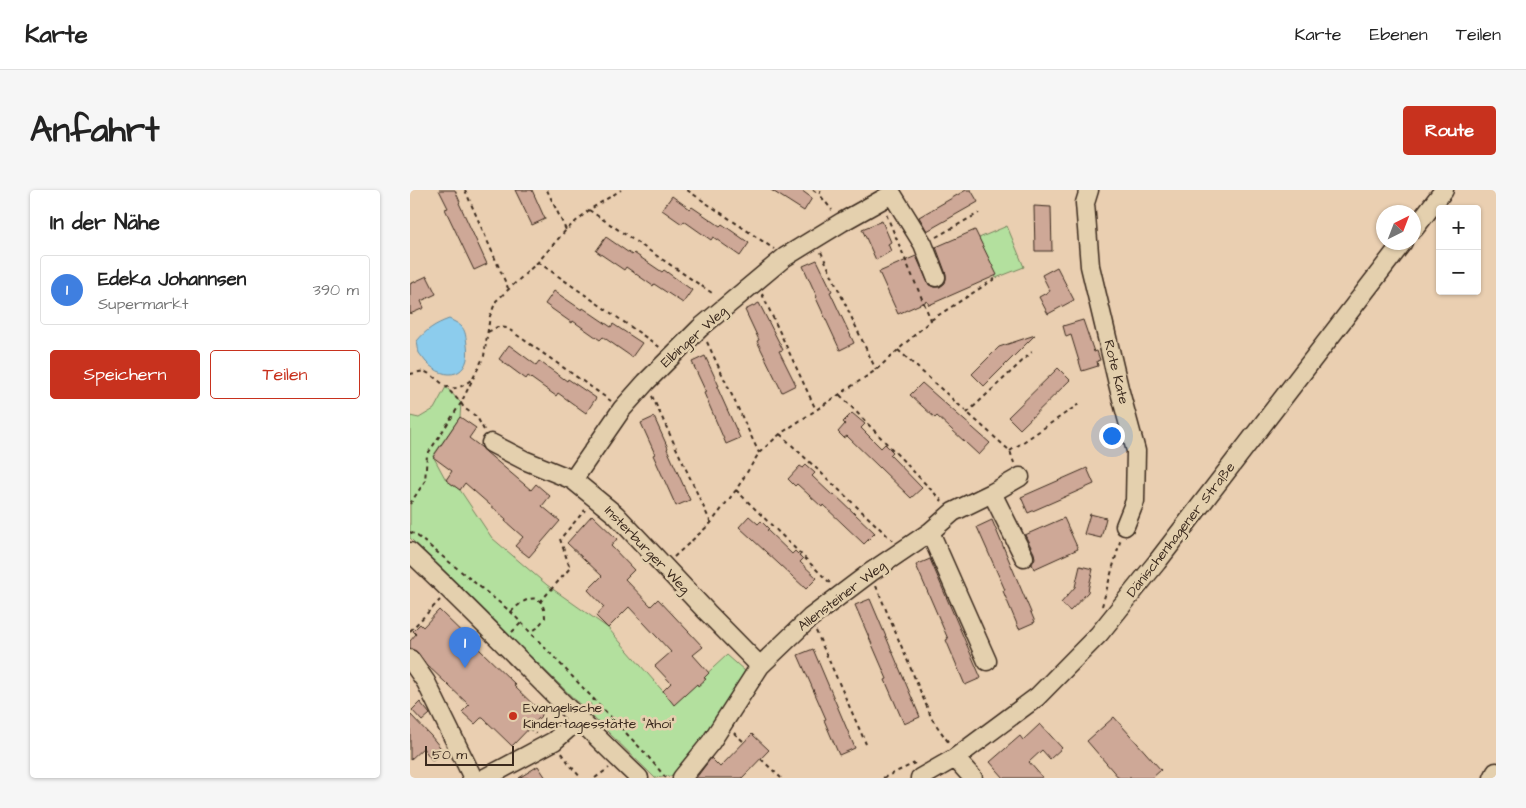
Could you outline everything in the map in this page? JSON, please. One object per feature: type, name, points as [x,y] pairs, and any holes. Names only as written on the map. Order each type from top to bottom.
[{"type":"street","name":"Rote Kate","points":[[1089,190],[1085,203],[1090,266],[1136,451],[1135,501],[1125,526]]},
{"type":"street","points":[[1421,221],[1444,190]]},
{"type":"street","name":"Elbinger Weg","points":[[573,480],[622,409],[700,328],[785,257],[815,237],[886,198]]},
{"type":"street","points":[[886,198],[923,244],[936,277]]},
{"type":"street","name":"Dänischenhagener Straße","points":[[922,773],[952,751],[1037,697],[1099,634],[1157,562],[1397,250]]},
{"type":"street","name":"Insterburger Weg","points":[[491,443],[524,460],[573,480],[627,526],[760,666]]},
{"type":"street","name":"Allensteiner Weg","points":[[682,778],[711,742],[760,666],[810,618],[870,572],[930,532],[952,512],[1020,477]]},
{"type":"street","points":[[992,493],[1024,557]]},
{"type":"street","points":[[930,532],[987,661]]},
{"type":"street","points":[[410,552],[450,589],[639,778]]},
{"type":"street","points":[[410,659],[426,682],[473,778]]},
{"type":"street","points":[[485,778],[554,741],[579,720]]},
{"type":"street","points":[[952,751],[973,778]]},
{"type":"street","points":[[1493,778],[1496,772]]},
{"type":"path","points":[[465,190],[508,288]]},
{"type":"path","points":[[547,190],[566,230]]},
{"type":"path","points":[[410,504],[425,481],[427,455],[461,403],[484,356],[492,308],[496,300],[538,262],[566,230],[589,210],[621,190]]},
{"type":"path","points":[[687,190],[785,257]]},
{"type":"path","points":[[813,190],[819,194],[842,222]]},
{"type":"path","points":[[819,194],[821,190]]},
{"type":"path","points":[[886,198],[931,320]]},
{"type":"path","points":[[589,210],[730,304]]},
{"type":"path","points":[[923,244],[979,213]]},
{"type":"path","points":[[815,237],[876,370]]},
{"type":"path","points":[[538,262],[672,355]]},
{"type":"path","points":[[664,566],[711,523],[736,490],[759,453],[780,434],[876,370],[931,320],[996,278]]},
{"type":"path","points":[[756,282],[816,410]]},
{"type":"path","points":[[488,332],[497,328],[507,328],[622,409]]},
{"type":"path","points":[[700,328],[759,453]]},
{"type":"path","points":[[898,350],[1010,451],[1020,477]]},
{"type":"path","points":[[967,412],[1032,352]]},
{"type":"path","points":[[410,374],[424,371],[446,387],[464,408],[477,417],[491,443]]},
{"type":"path","points":[[446,387],[457,388],[465,385],[475,376]]},
{"type":"path","points":[[646,382],[711,523]]},
{"type":"path","points":[[840,395],[952,512]]},
{"type":"path","points":[[1010,451],[1079,404]]},
{"type":"path","points":[[780,434],[904,550]]},
{"type":"path","points":[[736,490],[841,594]]},
{"type":"path","points":[[540,602],[570,568],[560,540],[588,507],[604,506]]},
{"type":"path","points":[[1101,611],[1125,526]]},
{"type":"path","points":[[410,532],[511,612],[645,753],[666,778]]},
{"type":"path","points":[[870,572],[932,719],[952,751]]},
{"type":"path","points":[[410,631],[450,589]]},
{"type":"path","points":[[511,612],[527,598],[540,602],[544,608],[545,618],[530,633]]},
{"type":"path","points":[[810,618],[866,744]]},
{"type":"path","points":[[761,759],[781,778]]},
{"type":"path","points":[[570,765],[581,778]]},
{"type":"path","points":[[883,778],[922,773]]},
{"type":"green space","points":[[1007,226],[1024,267],[996,278],[979,238]]},
{"type":"green space","points":[[446,387],[461,403],[460,417],[433,456],[446,480],[460,490],[492,538],[547,585],[608,628],[674,704],[727,655],[745,671],[704,737],[671,776],[655,778],[410,538],[410,416],[419,418],[434,409]]},
{"type":"water","points":[[449,319],[463,328],[467,355],[466,364],[461,370],[449,374],[434,369],[426,362],[419,353],[417,341],[431,328]]},
{"type":"building","points":[[439,190],[455,190],[487,264],[474,270],[445,209],[448,208]]},
{"type":"building","points":[[515,190],[532,190],[545,219],[532,225]]},
{"type":"building","points":[[771,190],[801,190],[812,198],[804,211]]},
{"type":"building","points":[[966,190],[971,190],[978,202],[927,231],[919,217]]},
{"type":"building","points":[[672,196],[720,226],[722,224],[749,243],[740,256],[713,237],[711,240],[684,221],[682,224],[662,210]]},
{"type":"building","points":[[1034,206],[1051,207],[1052,251],[1035,251]]},
{"type":"building","points":[[882,221],[891,242],[888,244],[891,251],[876,260],[862,229]]},
{"type":"building","points":[[975,230],[997,275],[929,305],[927,301],[898,314],[879,272],[916,256],[929,285],[940,287],[945,283],[946,274],[936,247]]},
{"type":"building","points":[[606,237],[632,255],[634,253],[662,272],[664,270],[692,290],[683,303],[654,284],[653,286],[626,267],[624,270],[596,251]]},
{"type":"building","points":[[817,260],[854,343],[840,350],[803,266]]},
{"type":"building","points":[[1057,267],[1074,300],[1048,314],[1039,297],[1050,291],[1042,275]]},
{"type":"building","points":[[427,276],[436,294],[421,301],[424,308],[410,314],[410,284]]},
{"type":"building","points":[[554,291],[582,310],[583,308],[611,327],[613,324],[642,343],[632,357],[603,337],[600,340],[545,304]]},
{"type":"building","points":[[759,303],[783,350],[779,351],[796,385],[782,392],[757,341],[759,340],[745,310]]},
{"type":"building","points":[[1083,320],[1094,352],[1097,351],[1100,360],[1097,361],[1098,366],[1082,371],[1071,335],[1066,337],[1063,326]]},
{"type":"building","points":[[1035,335],[984,386],[972,374],[999,347]]},
{"type":"building","points":[[509,345],[536,365],[539,361],[567,381],[568,379],[596,398],[586,413],[558,393],[556,396],[528,376],[526,379],[499,359]]},
{"type":"building","points":[[705,356],[740,438],[726,444],[692,362]]},
{"type":"building","points":[[1058,368],[1070,380],[1020,429],[1008,417]]},
{"type":"building","points":[[922,383],[990,443],[979,455],[937,416],[935,418],[910,395]]},
{"type":"building","points":[[852,413],[865,424],[861,428],[881,448],[885,444],[893,452],[890,455],[922,488],[911,498],[847,436],[844,438],[838,432],[845,424],[843,422]]},
{"type":"building","points":[[460,417],[476,428],[469,438],[531,490],[536,484],[550,496],[542,506],[560,521],[529,557],[515,546],[523,537],[505,521],[506,519],[465,483],[460,490],[446,480],[452,471],[433,457]]},
{"type":"building","points":[[654,417],[690,500],[676,506],[641,423]]},
{"type":"building","points":[[806,465],[815,473],[812,476],[875,533],[864,544],[823,505],[822,507],[797,484],[795,486],[788,479],[800,466],[803,468]]},
{"type":"building","points":[[1087,468],[1094,484],[1028,513],[1021,497]]},
{"type":"building","points":[[1090,514],[1106,518],[1101,538],[1084,534]]},
{"type":"building","points":[[592,515],[617,539],[611,546],[634,570],[625,579],[651,606],[658,599],[703,647],[693,655],[709,673],[704,678],[706,679],[698,686],[697,684],[674,705],[663,691],[671,683],[655,666],[671,652],[629,607],[608,628],[596,616],[604,607],[588,590],[602,576],[567,543]]},
{"type":"building","points":[[749,516],[758,524],[761,521],[769,529],[767,530],[792,554],[795,551],[803,559],[800,562],[817,578],[806,589],[739,527]]},
{"type":"building","points":[[1064,518],[1078,549],[1034,569],[1032,564],[1035,558],[1034,553],[1025,535]]},
{"type":"building","points":[[992,520],[1035,622],[1019,629],[1003,591],[1005,590],[977,527]]},
{"type":"building","points":[[930,559],[981,678],[965,685],[946,640],[948,639],[916,565]]},
{"type":"building","points":[[1080,566],[1093,569],[1088,592],[1070,611],[1061,603],[1075,587]]},
{"type":"building","points":[[870,599],[920,717],[904,724],[855,605]]},
{"type":"building","points":[[439,610],[543,714],[512,746],[483,718],[475,724],[462,712],[469,705],[426,664],[418,653],[410,648],[410,641],[416,634],[413,631],[420,624],[423,627]]},
{"type":"building","points":[[813,649],[855,748],[839,755],[824,720],[826,719],[798,655]]},
{"type":"building","points":[[420,702],[430,714],[422,721],[412,710]]},
{"type":"building","points":[[410,714],[444,752],[432,760],[423,748],[410,760]]},
{"type":"building","points":[[1114,717],[1161,770],[1152,778],[1119,778],[1087,741]]},
{"type":"building","points":[[1040,724],[1062,748],[1050,759],[1042,750],[1029,762],[1043,778],[1004,778],[990,762],[1020,736],[1023,740]]},
{"type":"building","points":[[752,734],[769,750],[742,778],[696,778],[711,758],[720,767]]},
{"type":"building","name":"Evangelische Kindertagesstätte \"Ahoi\"","points":[[538,766],[546,778],[519,778]]},
{"type":"place","name":"Edeka Johannsen","points":[[465,668]]},
{"type":"place","name":"Evangelische Kindertagesstätte \"Ahoi\"","points":[[513,716]]}]
